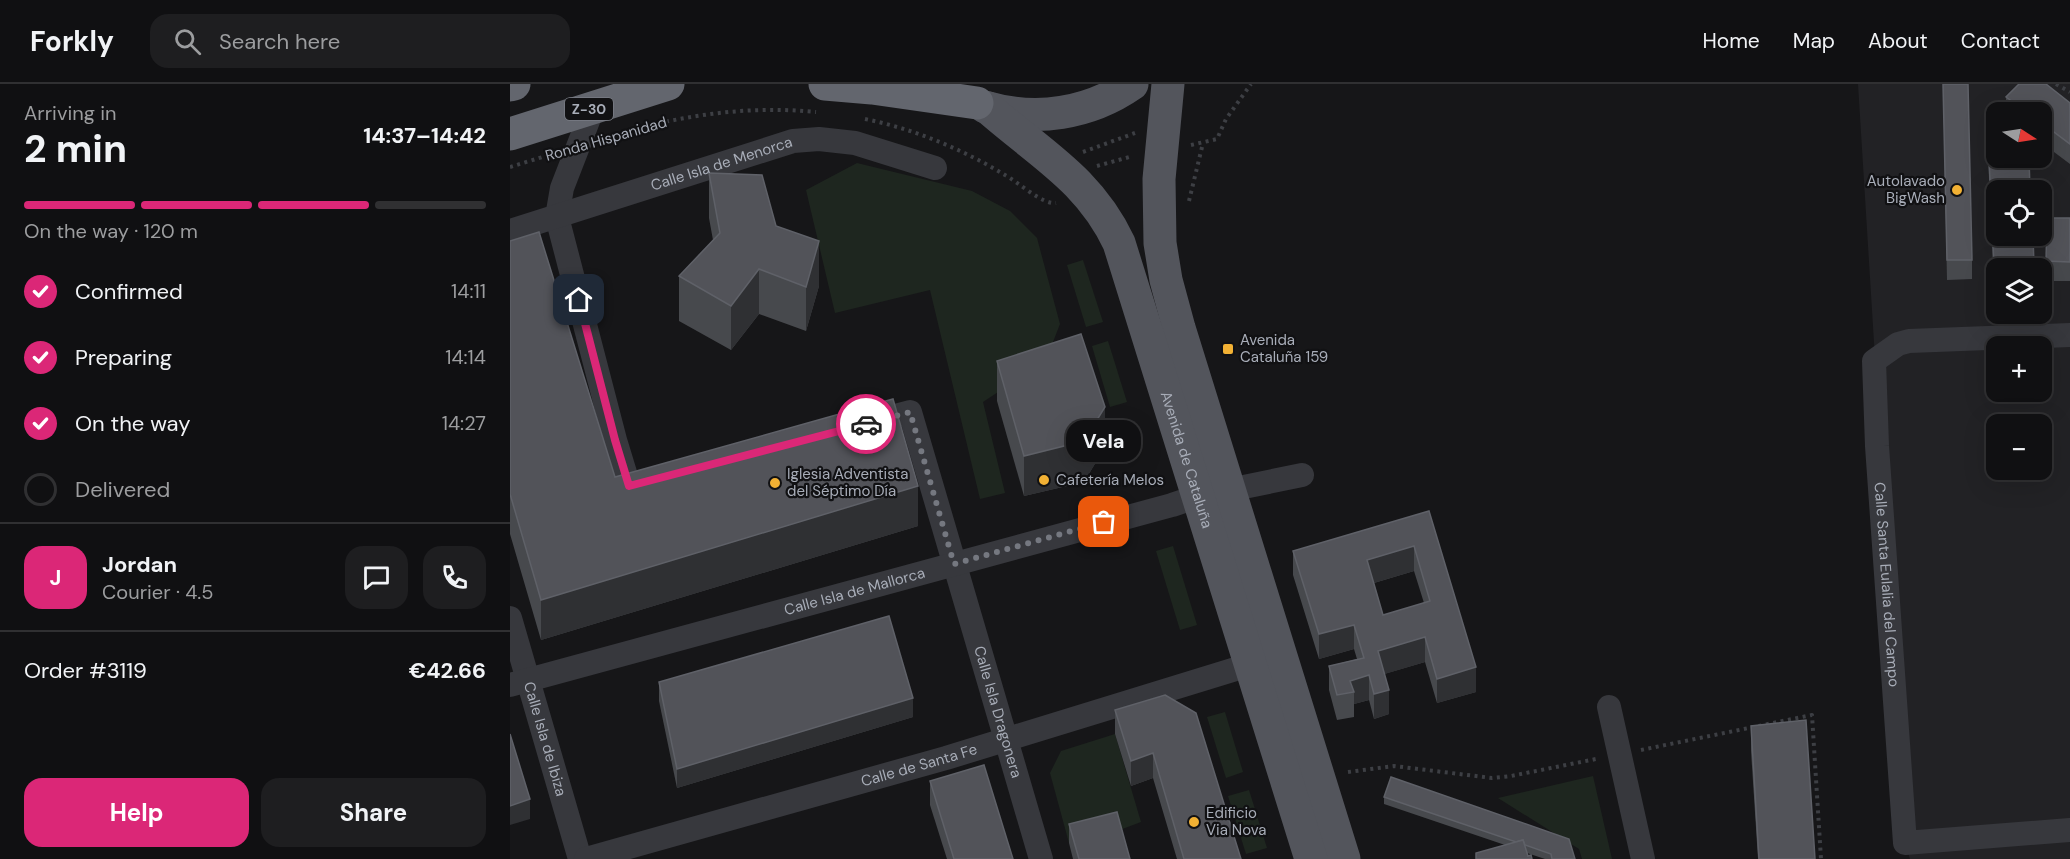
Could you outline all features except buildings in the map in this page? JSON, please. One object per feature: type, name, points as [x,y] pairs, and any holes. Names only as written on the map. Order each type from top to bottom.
[{"type":"highway","name":"Z-30","points":[[510,134],[668,84]]},
{"type":"highway","points":[[822,98],[872,88],[982,106]]},
{"type":"main road","name":"Avenida de Cataluña","points":[[943,84],[982,106],[1079,183],[1096,201],[1110,222],[1214,493],[1344,859]]},
{"type":"main road","name":"Avenida de Cataluña","points":[[982,106],[1012,113],[1037,115],[1062,113],[1094,105],[1131,85]]},
{"type":"main road","name":"Avenida de Cataluña","points":[[1171,85],[1159,179],[1160,243],[1163,261],[1252,664],[1311,859]]},
{"type":"street","points":[[1131,85],[1171,85]]},
{"type":"street","points":[[593,108],[562,188],[557,217],[629,486],[675,474]]},
{"type":"street","name":"Calle Isla de Menorca","points":[[510,231],[793,141],[819,139],[855,143],[935,168]]},
{"type":"street","name":"Calle Santa Eulalia del Campo","points":[[2070,335],[1909,341],[1898,344],[1875,361],[1877,446],[1905,843],[2070,830]]},
{"type":"street","name":"Calle Isla Dragonera","points":[[847,429],[910,412],[1041,859]]},
{"type":"street","name":"Calle Isla de Mallorca","points":[[519,682],[1214,493],[1302,475]]},
{"type":"street","name":"Calle Isla de Ibiza","points":[[510,618],[519,682],[580,859]]},
{"type":"street","name":"Calle de Santa Fe","points":[[586,859],[1006,739],[1252,664]]},
{"type":"street","points":[[1609,707],[1643,859]]},
{"type":"path","points":[[1210,141],[1217,139],[1226,120],[1251,84]]},
{"type":"path","points":[[2056,84],[2070,92]]},
{"type":"path","name":"Ronda Hispanidad","points":[[510,167],[663,121],[728,111],[774,109],[822,98]]},
{"type":"path","points":[[857,117],[882,122],[966,154],[993,167],[1045,202],[1055,203]]},
{"type":"path","points":[[1081,152],[1139,132]]},
{"type":"path","points":[[1633,752],[1812,715],[1821,859]]},
{"type":"path","points":[[1348,772],[1394,766],[1492,778],[1598,759]]},
{"type":"shaded area","points":[[1858,84],[2070,84],[2070,859],[1910,859],[1905,843]]},
{"type":"shaded area","points":[[857,163],[972,191],[1010,211],[1037,238],[1060,324],[1046,360],[983,402],[1005,493],[980,499],[930,290],[835,313],[806,190]]},
{"type":"shaded area","points":[[1083,260],[1103,322],[1086,327],[1067,265]]},
{"type":"shaded area","points":[[1108,341],[1127,402],[1110,407],[1092,346]]},
{"type":"shaded area","points":[[1173,546],[1197,625],[1180,630],[1156,551]]},
{"type":"shaded area","points":[[1225,712],[1243,772],[1226,778],[1207,717]]},
{"type":"shaded area","points":[[1115,734],[1141,822],[1117,831],[1069,843],[1050,773],[1061,751]]},
{"type":"shaded area","points":[[1593,776],[1612,859],[1582,859],[1579,849],[1498,798]]},
{"type":"shaded area","points":[[1249,790],[1267,848],[1246,854],[1228,796]]},
{"type":"way so far","points":[[866,424],[910,412],[954,564],[1104,522]]},
{"type":"place","name":"Autolavado BigWash","points":[[1957,190]]},
{"type":"place","name":"Avenida Cataluña 159","points":[[1228,349]]},
{"type":"place","name":"Cafetería Melos","points":[[1044,480]]},
{"type":"place","name":"Iglesia Adventista del Séptimo Día","points":[[775,483]]},
{"type":"place","name":"Vela","points":[[1104,522]]},
{"type":"place","name":"Edificio Via Nova","points":[[1194,822]]},
{"type":"route","points":[[579,300],[629,486],[866,424]]}]
